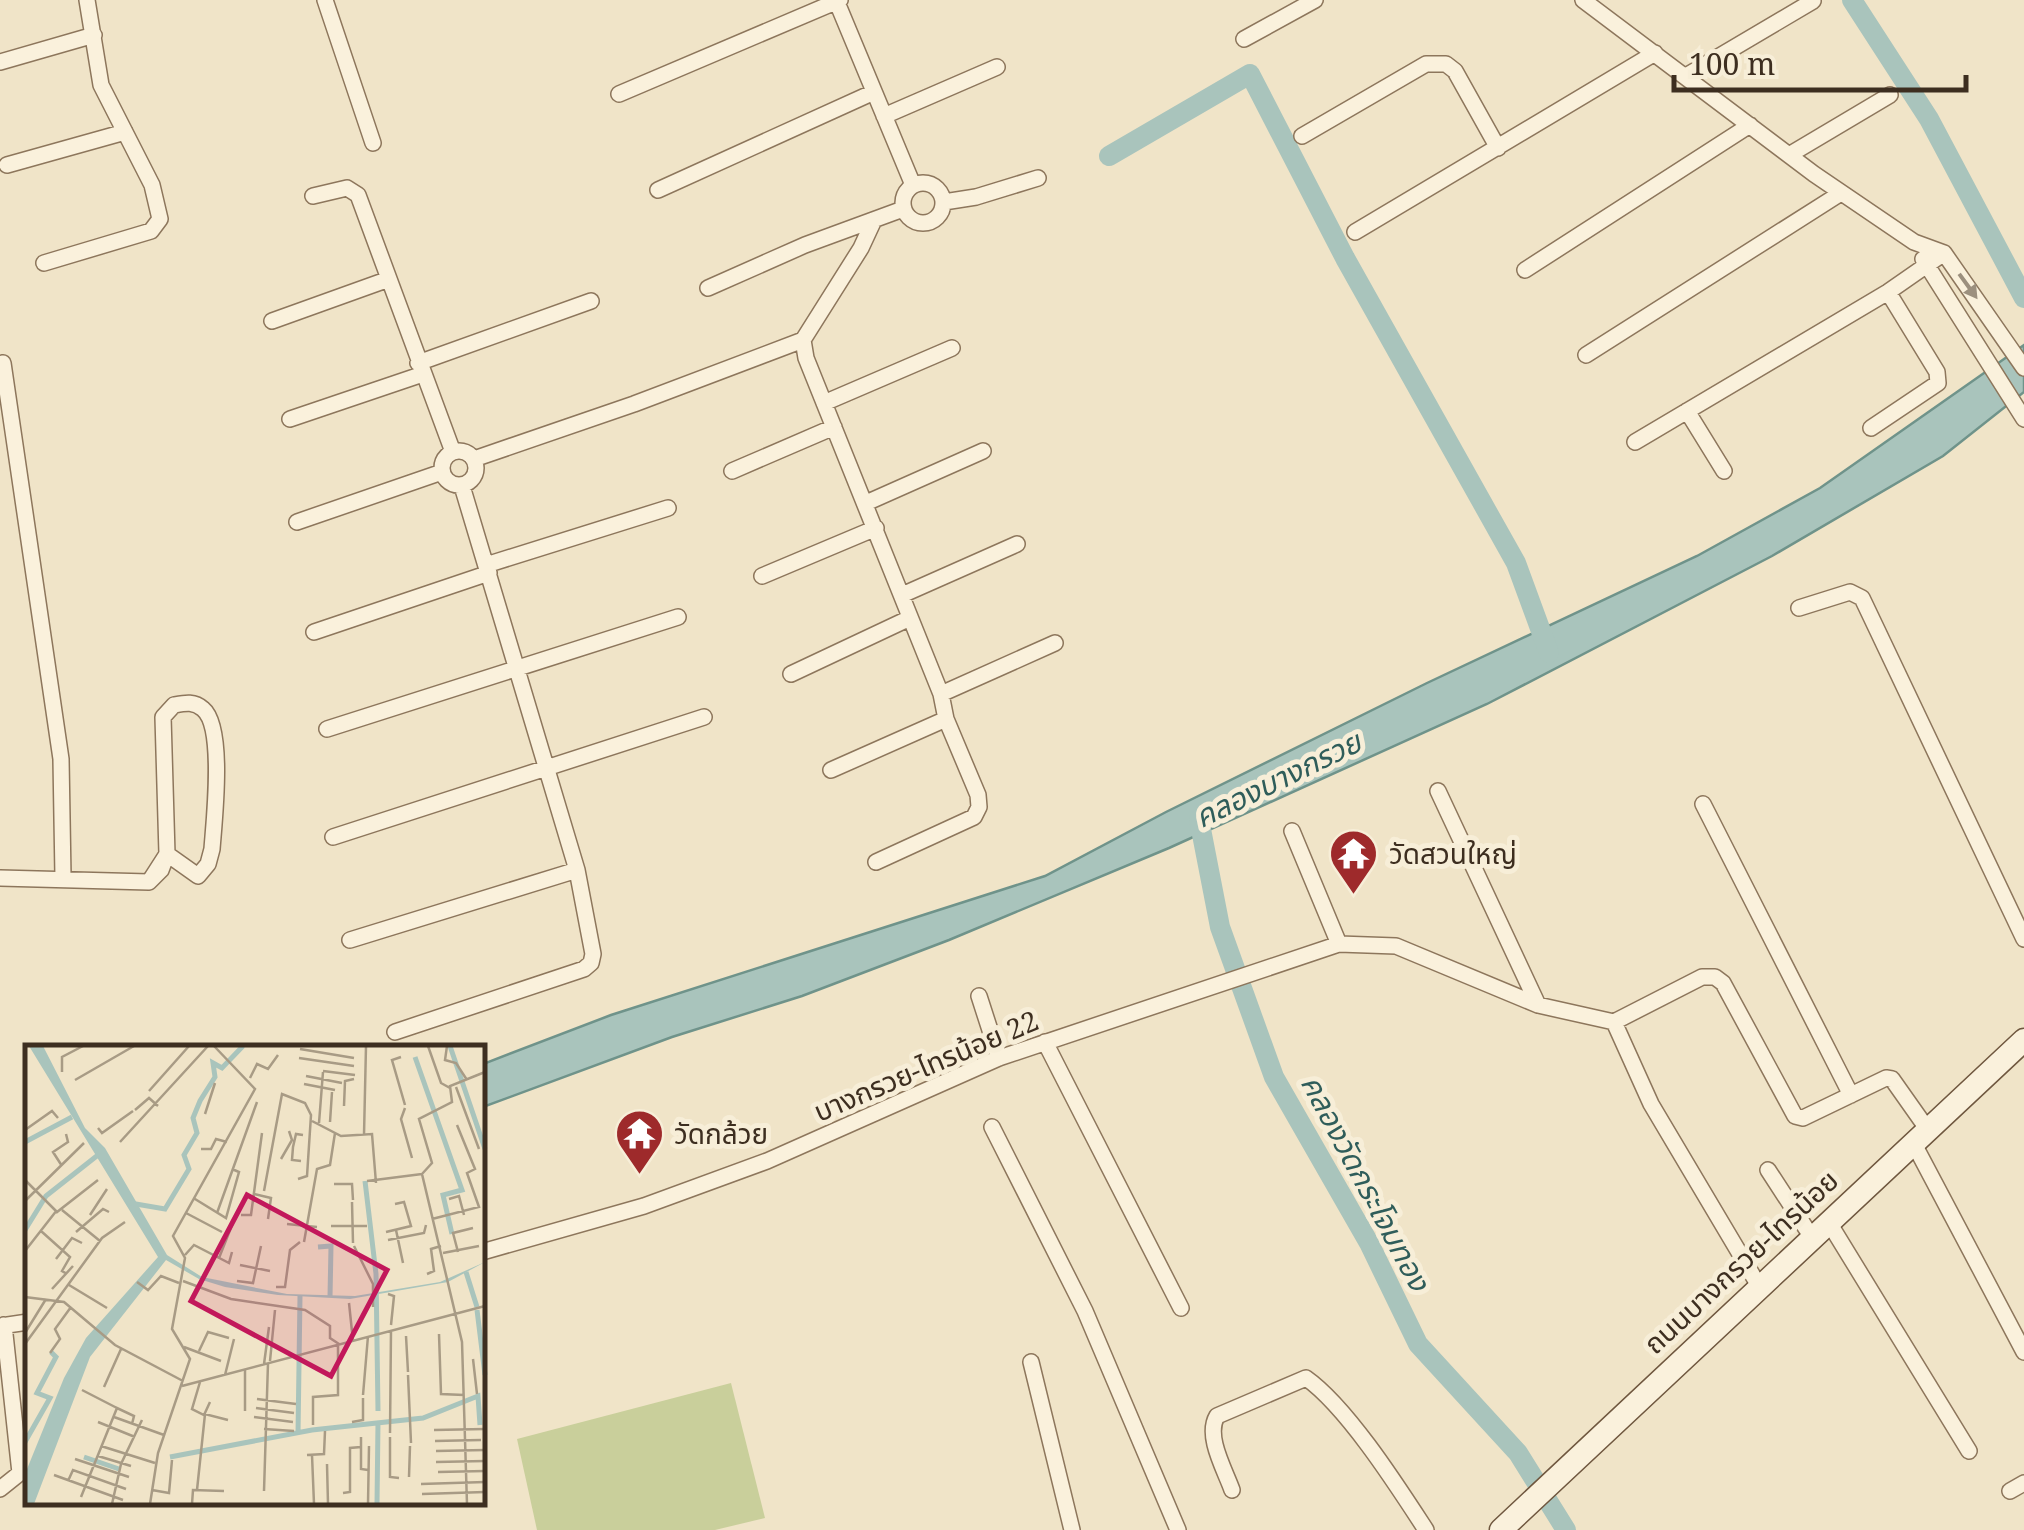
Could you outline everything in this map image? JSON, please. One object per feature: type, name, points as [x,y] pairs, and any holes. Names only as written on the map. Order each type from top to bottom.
[{"type":"main road","name":"ถนนบางกรวย-ไทรน้อย","points":[[1501,1530],[2024,1040]]},
{"type":"street","points":[[44,263],[158,225],[160,208],[152,185],[101,84],[86,0]]},
{"type":"street","points":[[324,0],[374,144]]},
{"type":"street","points":[[618,94],[837,0],[913,185]]},
{"type":"street","points":[[1244,39],[1288,6],[1314,0]]},
{"type":"street","points":[[1583,0],[1841,193],[1914,242],[1944,252],[2024,368]]},
{"type":"street","points":[[1686,76],[1813,1]]},
{"type":"street","points":[[0,62],[94,35]]},
{"type":"street","points":[[1354,232],[1655,54]]},
{"type":"street","points":[[1302,136],[1426,64],[1446,64],[1455,71],[1498,148]]},
{"type":"street","points":[[884,116],[997,66]]},
{"type":"street","points":[[658,190],[874,92]]},
{"type":"street","points":[[1789,155],[1890,96]]},
{"type":"street","points":[[1525,270],[1750,125]]},
{"type":"street","points":[[7,164],[125,132]]},
{"type":"street","points":[[944,202],[976,197],[1038,178]]},
{"type":"street","points":[[929,183],[942,194],[944,202],[935,220],[916,222],[903,209],[904,195],[913,185],[929,183]]},
{"type":"street","points":[[313,196],[347,188],[358,195],[453,452]]},
{"type":"street","points":[[1586,355],[1841,193]]},
{"type":"street","points":[[708,288],[903,209]]},
{"type":"street","points":[[474,458],[634,404],[803,340],[861,248],[874,220]]},
{"type":"street","points":[[1914,242],[2021,413]]},
{"type":"street","points":[[1635,442],[1888,292],[1944,252]]},
{"type":"street","points":[[272,321],[389,279]]},
{"type":"street","points":[[1870,428],[1938,382],[1937,372],[1888,292]]},
{"type":"street","points":[[290,419],[592,301]]},
{"type":"street","points":[[803,340],[806,358],[876,528],[980,808],[974,817],[876,862]]},
{"type":"street","points":[[824,403],[952,348]]},
{"type":"street","points":[[3,363],[61,759],[63,878]]},
{"type":"street","points":[[1688,412],[1724,472]]},
{"type":"street","points":[[732,471],[834,426]]},
{"type":"street","points":[[866,503],[983,451]]},
{"type":"street","points":[[453,452],[467,452],[474,458],[476,475],[462,486],[446,480],[442,472],[444,460],[453,452]]},
{"type":"street","points":[[297,522],[442,472]]},
{"type":"street","points":[[395,1032],[584,969],[591,963],[593,940],[577,870],[462,486]]},
{"type":"street","points":[[314,632],[668,508]]},
{"type":"street","points":[[762,576],[876,528]]},
{"type":"street","points":[[902,596],[1018,544]]},
{"type":"street","points":[[1799,608],[1842,594],[1862,598],[2024,940]]},
{"type":"street","points":[[327,730],[678,617]]},
{"type":"street","points":[[791,674],[910,618]]},
{"type":"street","points":[[940,694],[1055,643]]},
{"type":"street","points":[[0,878],[149,882],[167,854],[163,717],[174,705],[190,703],[209,716],[215,742],[212,849],[208,864],[198,876],[167,854]]},
{"type":"street","points":[[333,838],[704,717]]},
{"type":"street","points":[[831,770],[946,719]]},
{"type":"street","points":[[1438,790],[1538,1005]]},
{"type":"street","points":[[1703,804],[1851,1095]]},
{"type":"street","points":[[1292,831],[1340,944],[1396,946],[1538,1005],[1614,1022],[1702,977],[1718,978],[1790,1110],[1803,1118],[1881,1079],[1892,1079],[2024,1352]]},
{"type":"street","points":[[350,940],[577,870]]},
{"type":"street","name":"บางกรวย-ไทรน้อย 22","points":[[485,1251],[644,1206],[767,1161],[1000,1058],[1340,944]]},
{"type":"street","points":[[979,996],[1000,1058]]},
{"type":"street","points":[[1614,1022],[1651,1104],[1759,1286]]},
{"type":"street","points":[[1045,1042],[1181,1308]]},
{"type":"street","points":[[992,1127],[1086,1311],[1178,1530]]},
{"type":"street","points":[[1768,1170],[1820,1228],[1969,1451]]},
{"type":"street","points":[[0,1489],[20,1473],[2,1326]]},
{"type":"street","points":[[1031,1362],[1072,1530]]},
{"type":"street","points":[[1232,1490],[1213,1436],[1212,1425],[1217,1416],[1306,1378],[1326,1394],[1426,1530]]},
{"type":"green space","points":[[731,1383],[765,1518],[715,1530],[537,1530],[517,1439]]},
{"type":"water","name":"คลองบางกรวย","points":[[2024,345],[2024,392],[1943,456],[1772,556],[1487,704],[1169,848],[949,940],[802,996],[672,1037],[485,1106],[485,1063],[611,1015],[1045,876],[1427,683],[1697,556],[1820,488]]},
{"type":"waterway","points":[[1852,0],[1929,119],[2024,298]]},
{"type":"waterway","points":[[1109,156],[1250,74],[1345,258],[1516,563],[1549,653]]},
{"type":"waterway","name":"คลองวัดกระโจมทอง","points":[[1199,819],[1220,927],[1274,1077],[1369,1243],[1418,1344],[1518,1453],[1566,1530]]},
{"type":"place","name":"วัดสวนใหญ่","points":[[1354,896]]},
{"type":"place","name":"วัดกล้วย","points":[[639,1176]]}]
